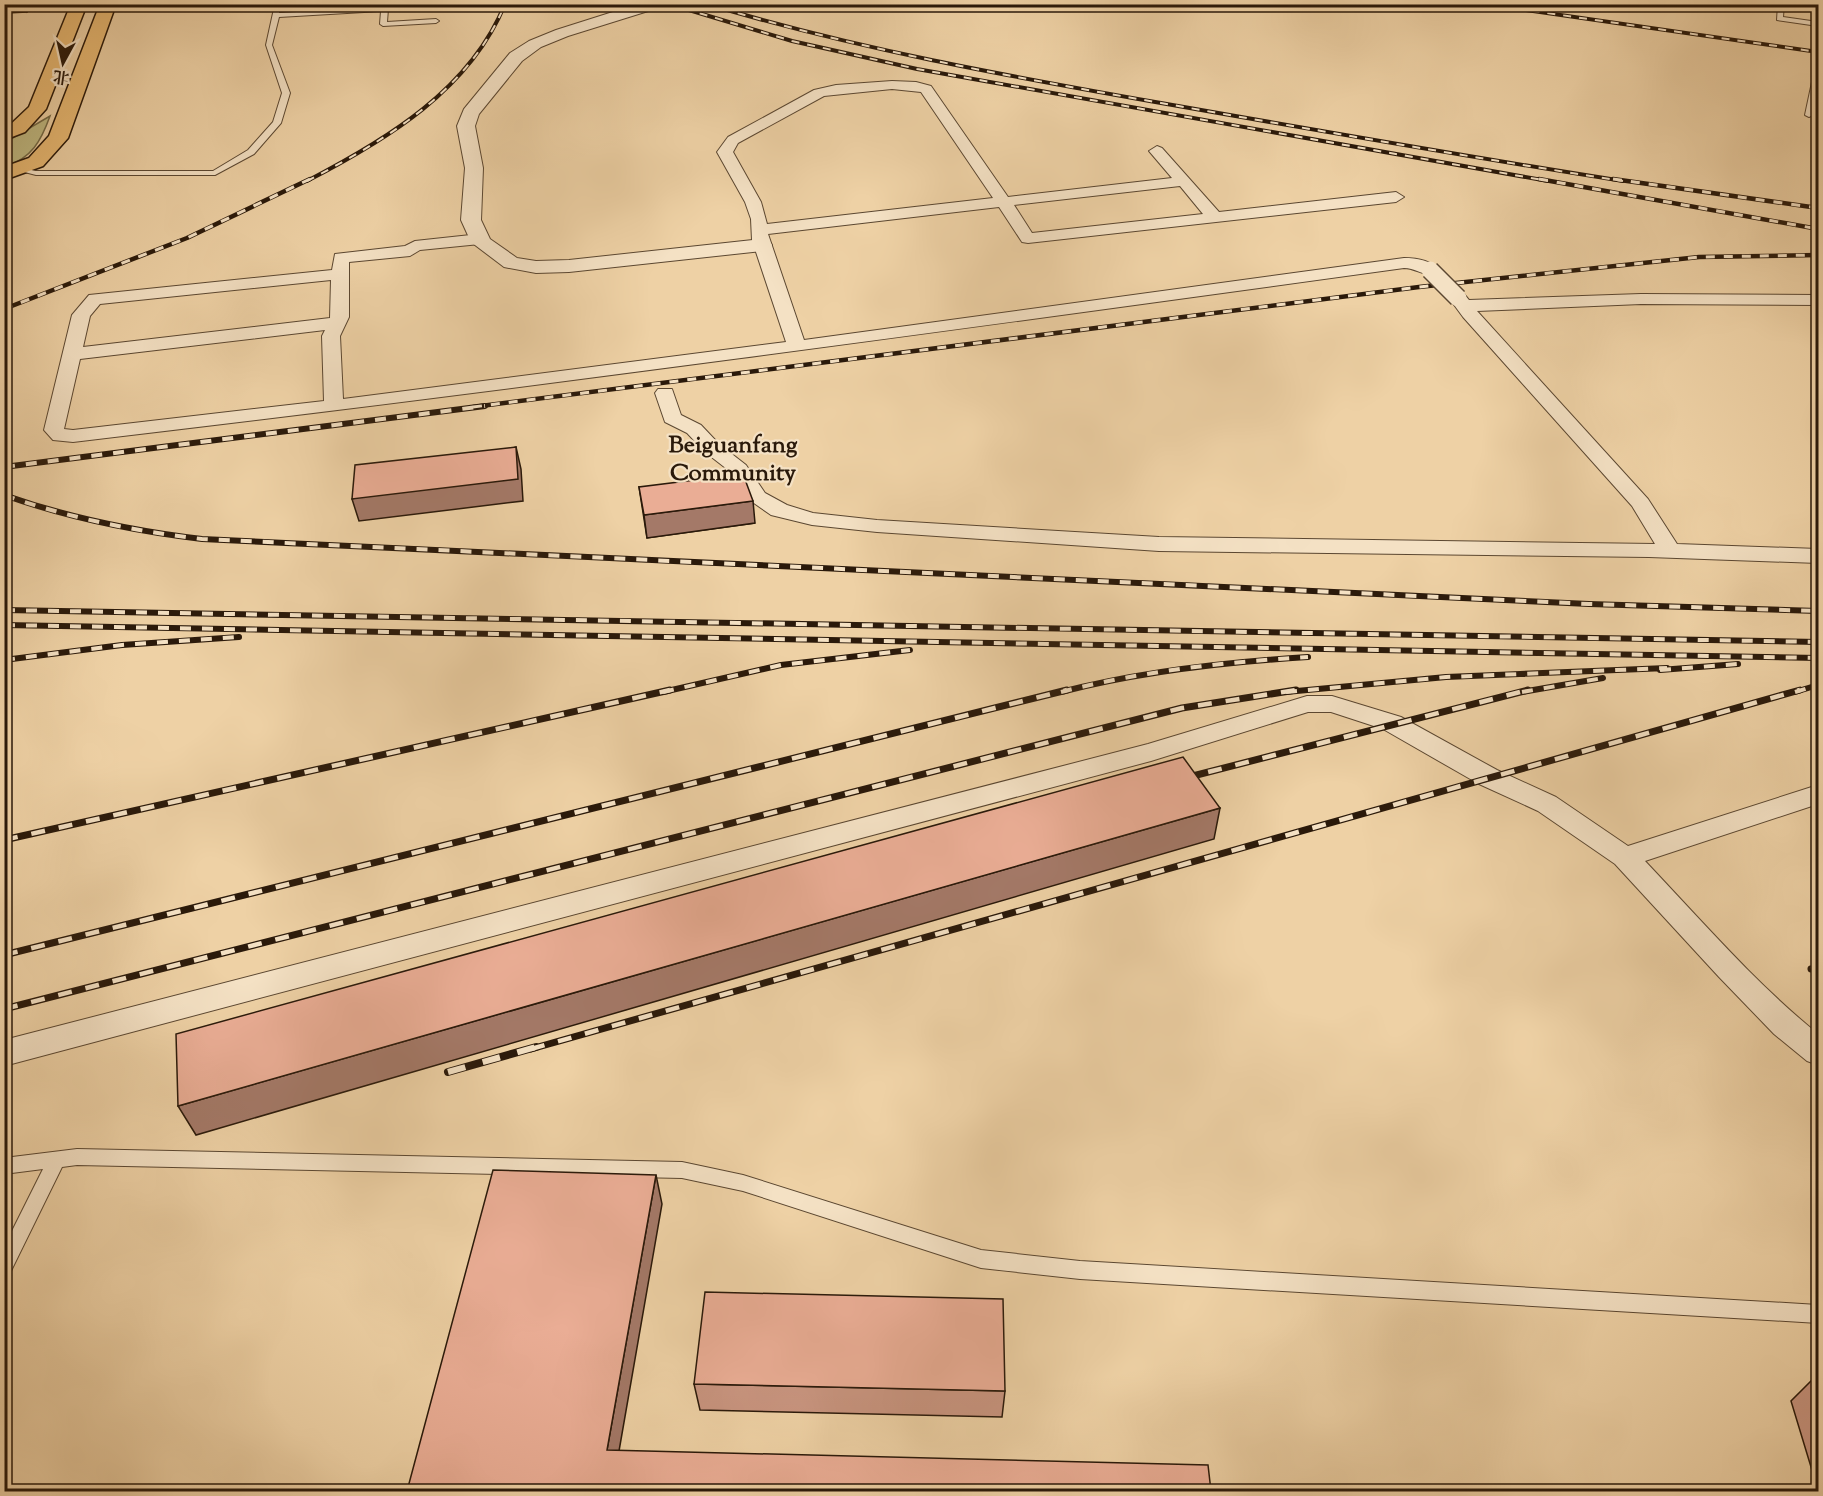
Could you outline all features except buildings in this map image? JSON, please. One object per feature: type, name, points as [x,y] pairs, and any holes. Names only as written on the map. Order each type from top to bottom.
[{"type":"highway","points":[[4,134],[18,128],[37,109],[79,4]]},
{"type":"highway","points":[[11,172],[36,162],[58,138],[108,4]]},
{"type":"street","points":[[656,4],[562,33],[535,44],[516,57],[470,113],[466,126],[474,168],[471,220],[480,239],[511,263],[536,267],[569,266],[1003,202],[1184,182]]},
{"type":"street","points":[[797,347],[760,238],[759,219],[753,202],[725,152],[733,140],[819,93],[836,88],[891,85],[916,86],[926,89],[1028,238],[1396,197]]},
{"type":"street","points":[[1157,151],[1216,218]]},
{"type":"street","points":[[334,406],[331,336],[340,318],[341,258],[410,251],[416,246],[480,239]]},
{"type":"street","points":[[340,274],[95,299],[81,315],[54,430],[60,436],[334,406],[797,347],[1415,263],[1430,270],[1461,302],[1641,503],[1670,551]]},
{"type":"street","points":[[1461,302],[1697,297],[1818,300]]},
{"type":"street","points":[[72,354],[336,323]]},
{"type":"street","points":[[665,393],[672,418],[694,429],[712,448],[739,469],[758,497],[779,510],[812,519],[877,526],[1159,544],[1818,555]]},
{"type":"street","points":[[4,1053],[1151,752],[1307,704],[1332,704],[1392,723],[1488,777],[1547,804],[1625,857],[1729,969],[1785,1025],[1818,1052]]},
{"type":"street","points":[[1625,857],[1818,794]]},
{"type":"lane","points":[[11,172],[215,173],[250,152],[277,123],[286,93],[269,45],[278,4]]},
{"type":"lane","points":[[1781,4],[1779,19],[1818,24]]},
{"type":"lane","points":[[275,15],[385,9],[383,24],[436,21]]},
{"type":"lane","points":[[1809,115],[1818,70]]},
{"type":"lane","points":[[4,1166],[88,1157],[682,1170],[743,1183],[981,1259],[1080,1270],[1818,1314]]},
{"type":"lane","points":[[4,1267],[57,1159]]},
{"type":"shaded area","points":[[50,116],[39,141],[29,154],[5,167],[4,143]]},
{"type":"railway","points":[[307,181],[395,130],[448,87],[490,35],[505,4]]},
{"type":"railway","points":[[669,4],[792,41],[917,69],[1548,181]]},
{"type":"railway","points":[[707,4],[819,35],[989,72],[1623,181]]},
{"type":"railway","points":[[1484,4],[1818,52]]},
{"type":"railway","points":[[4,309],[187,238],[310,179]]},
{"type":"railway","points":[[1539,179],[1818,229]]},
{"type":"railway","points":[[1613,179],[1818,208]]},
{"type":"railway","points":[[473,407],[1419,287],[1699,257],[1818,255]]},
{"type":"railway","points":[[4,467],[485,406]]},
{"type":"railway","points":[[4,495],[102,523],[202,539],[1589,604],[1818,611]]},
{"type":"railway","points":[[4,610],[1818,642]]},
{"type":"railway","points":[[4,625],[1818,658]]},
{"type":"railway","points":[[4,660],[122,645],[239,637]]},
{"type":"railway","points":[[663,692],[781,665],[910,650]]},
{"type":"railway","points":[[1061,692],[1122,678],[1184,668],[1308,657]]},
{"type":"railway","points":[[1660,670],[1738,664]]},
{"type":"railway","points":[[1286,692],[1446,677],[1667,668]]},
{"type":"railway","points":[[1522,692],[1603,678]]},
{"type":"railway","points":[[1795,692],[1818,685]]},
{"type":"railway","points":[[4,840],[670,690]]},
{"type":"railway","points":[[4,955],[1067,690]]},
{"type":"railway","points":[[4,1009],[1182,708],[1296,690]]},
{"type":"railway","points":[[1181,779],[1528,690]]},
{"type":"railway","points":[[531,1049],[1800,690]]},
{"type":"railway","points":[[1811,969],[1818,968]]},
{"type":"railway","points":[[448,1072],[536,1047]]},
{"type":"district","name":"Beiguanfang Community","points":[[733,460]]}]
